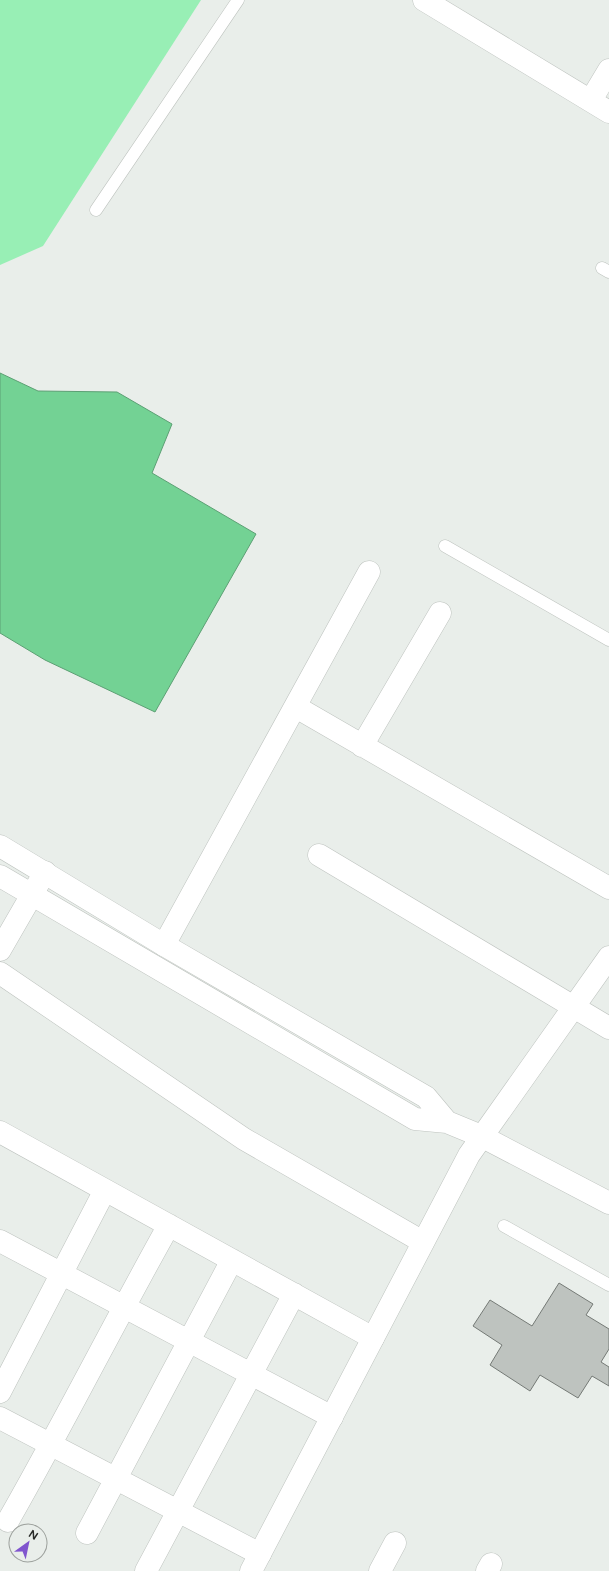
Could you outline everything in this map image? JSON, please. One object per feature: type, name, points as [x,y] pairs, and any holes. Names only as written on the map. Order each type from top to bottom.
[{"type":"street","points":[[424,0],[609,112]]},
{"type":"street","points":[[591,100],[609,70]]},
{"type":"street","points":[[164,945],[370,572]]},
{"type":"street","points":[[362,746],[440,613]]},
{"type":"street","points":[[296,707],[609,888]]},
{"type":"street","points":[[0,846],[164,945],[426,1096],[447,1122]]},
{"type":"street","points":[[319,856],[609,1028]]},
{"type":"street","points":[[0,950],[45,872]]},
{"type":"street","points":[[0,876],[415,1119],[447,1122],[481,1136],[609,1203]]},
{"type":"street","points":[[0,1418],[178,1511],[256,1563],[469,1155],[609,957]]},
{"type":"street","points":[[0,973],[244,1139],[424,1242]]},
{"type":"street","points":[[0,1132],[373,1338]]},
{"type":"street","points":[[0,1392],[105,1190]]},
{"type":"street","points":[[8,1521],[51,1445],[169,1225]]},
{"type":"street","points":[[0,1241],[332,1417]]},
{"type":"street","points":[[87,1533],[232,1260]]},
{"type":"street","points":[[146,1571],[294,1294]]},
{"type":"street","points":[[380,1571],[395,1543]]},
{"type":"lane","points":[[96,210],[238,0]]},
{"type":"lane","points":[[446,546],[609,640]]},
{"type":"lane","points":[[504,1226],[609,1285]]},
{"type":"shaded area","points":[[0,0],[201,0],[43,246],[0,265]]},
{"type":"shaded area","points":[[0,373],[38,391],[117,392],[172,424],[152,473],[256,534],[155,712],[45,660],[0,633]]},
{"type":"building","points":[[559,1283],[593,1304],[586,1315],[609,1329],[609,1349],[601,1362],[609,1367],[609,1386],[592,1376],[578,1398],[540,1375],[530,1391],[490,1365],[502,1345],[473,1326],[490,1300],[532,1326]]}]
